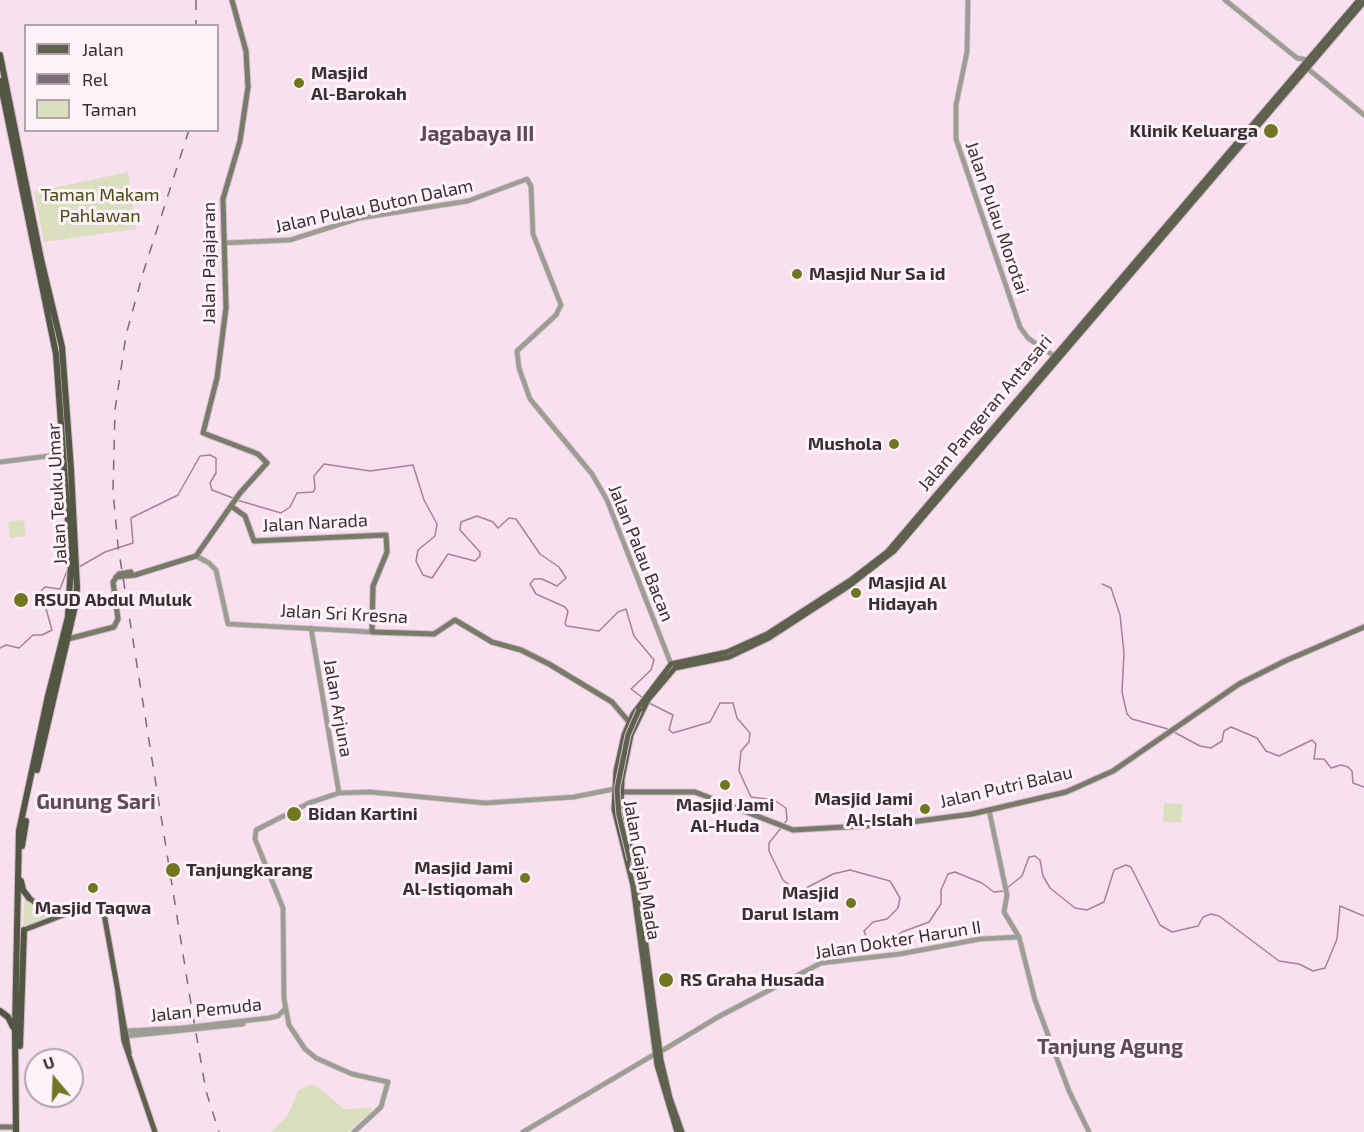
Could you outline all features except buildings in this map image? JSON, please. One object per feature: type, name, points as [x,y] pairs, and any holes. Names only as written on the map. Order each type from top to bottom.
[{"type":"highway","name":"Jalan Teuku Umar","points":[[0,55],[36,246],[58,344],[77,588],[68,639],[23,831],[21,882],[29,898]]},
{"type":"highway","name":"Jalan Teuku Umar","points":[[0,81],[27,200]]},
{"type":"highway","name":"Jalan Teuku Umar","points":[[58,344],[66,461]]},
{"type":"highway","name":"Jalan Teuku Umar","points":[[20,929],[18,919],[19,831],[70,605],[69,485]]},
{"type":"highway","points":[[16,1130],[15,1030],[20,929]]},
{"type":"highway","points":[[17,1052],[20,1046],[20,929]]},
{"type":"highway","points":[[1,1011],[11,1010],[16,1003]]},
{"type":"highway","points":[[1,1011],[8,1017],[15,1030]]},
{"type":"main road","name":"Jalan Pajajaran","points":[[196,556],[240,493],[267,461],[258,454],[203,433],[217,381],[226,308],[223,199],[240,141],[249,87],[246,51],[232,0]]},
{"type":"main road","name":"Jalan Pangeran Antasari","points":[[963,466],[1202,188],[1359,0]]},
{"type":"main road","name":"Jalan Pangeran Antasari","points":[[621,792],[633,730],[643,704],[675,668],[729,657],[769,638],[868,573],[896,549],[1054,356],[1364,2]]},
{"type":"main road","name":"Jalan Pangeran Antasari","points":[[614,789],[619,755],[629,722],[671,664],[723,653],[782,626],[852,579],[890,549],[958,472]]},
{"type":"main road","name":"Jalan Narada","points":[[231,506],[245,516],[255,540],[386,535],[387,552],[373,586],[372,632]]},
{"type":"main road","points":[[68,639],[102,632],[116,625],[118,619],[112,587],[116,577],[196,556]]},
{"type":"main road","name":"Jalan Sri Kresna","points":[[372,632],[434,634],[455,620],[492,642],[530,654],[607,699],[629,722]]},
{"type":"main road","name":"Jalan Putri Balau","points":[[621,792],[695,792],[788,829],[896,824],[989,810],[1053,795],[1088,783],[1123,765],[1248,679],[1364,627]]},
{"type":"main road","points":[[632,869],[619,815],[617,789],[628,735],[643,704]]},
{"type":"main road","points":[[619,755],[622,760],[627,757]]},
{"type":"main road","points":[[618,764],[622,760],[625,765]]},
{"type":"main road","name":"Jalan Gajah Mada","points":[[614,789],[615,815],[632,869]]},
{"type":"main road","name":"Jalan Gajah Mada","points":[[621,792],[622,814],[632,869],[657,1053],[677,1132]]},
{"type":"main road","points":[[614,802],[618,808],[621,804]]},
{"type":"main road","points":[[615,815],[618,811],[622,814]]},
{"type":"main road","name":"Jalan Teuku Umar","points":[[29,898],[54,917]]},
{"type":"main road","points":[[20,929],[97,902],[106,912],[129,1053]]},
{"type":"main road","points":[[118,986],[123,1035],[155,1132]]},
{"type":"main road","name":"Jalan Gajah Mada","points":[[670,1107],[682,1132]]},
{"type":"main road","points":[[0,1127],[16,1130]]},
{"type":"street","name":"Jalan Pulau Morotai","points":[[968,0],[967,52],[956,105],[956,139],[1020,327],[1028,338],[1054,356]]},
{"type":"street","points":[[1226,0],[1297,58],[1308,60]]},
{"type":"street","points":[[1297,58],[1299,70]]},
{"type":"street","points":[[1307,68],[1364,115]]},
{"type":"street","name":"Jalan Pulau Buton Dalam","points":[[224,243],[290,240],[360,218],[468,201],[527,178]]},
{"type":"street","name":"Jalan Palau Bacan","points":[[527,178],[531,186],[533,234],[561,305],[556,315],[515,354],[520,375],[530,399],[592,474],[607,500],[671,664]]},
{"type":"street","points":[[0,462],[55,456],[66,461]]},
{"type":"street","name":"Jalan Sri Kresna","points":[[196,556],[216,570],[228,624],[372,632]]},
{"type":"street","name":"Jalan Arjuna","points":[[311,628],[339,793]]},
{"type":"street","points":[[354,1132],[380,1108],[388,1082],[352,1074],[316,1058],[296,1038],[287,1021],[283,908],[255,833],[258,828],[309,803],[339,793],[370,792],[485,803],[605,792],[614,789]]},
{"type":"street","points":[[605,792],[614,802]]},
{"type":"street","points":[[989,810],[1007,895],[1004,912],[1018,937],[1035,1000],[1069,1091],[1089,1132]]},
{"type":"street","name":"Jalan Dokter Harun II","points":[[523,1132],[718,1017],[821,963],[900,954],[980,939],[1018,937]]},
{"type":"street","name":"Jalan Pemuda","points":[[183,1030],[276,1017],[285,1009]]},
{"type":"street","name":"Jalan Pemuda","points":[[126,1033],[287,1021]]},
{"type":"green space","name":"Taman Makam Pahlawan","points":[[128,172],[136,229],[44,242],[34,192]]},
{"type":"green space","points":[[24,520],[26,536],[10,538],[8,522]]},
{"type":"green space","points":[[1164,803],[1183,804],[1181,823],[1163,822]]},
{"type":"green space","points":[[25,896],[48,918],[23,928],[23,920]]},
{"type":"green space","points":[[309,1085],[317,1086],[344,1109],[372,1108],[370,1113],[348,1132],[271,1132],[288,1115],[298,1091]]},
{"type":"waterway","points":[[79,567],[105,552],[133,543],[131,518],[178,495],[200,456],[210,455],[216,458],[216,473],[210,483],[212,490],[233,498]]},
{"type":"waterway","points":[[237,500],[281,513],[290,507],[297,493],[313,492],[315,489],[314,476],[324,464],[370,471],[413,465],[424,500],[437,524],[435,536],[418,550],[416,561],[423,575],[432,578],[448,554],[475,561],[480,556],[480,552],[460,530],[461,522],[477,516],[493,522],[498,528],[509,518],[516,519],[540,554],[559,567],[566,578],[557,586],[542,579],[534,579],[530,584],[536,594],[565,607],[568,611],[565,624],[567,626],[599,631],[618,612],[626,609],[634,636],[654,660],[651,670],[631,689],[643,698]]},
{"type":"waterway","points":[[0,648],[6,645],[19,648],[33,635],[42,635],[52,630],[41,591],[45,587],[60,589],[67,571]]},
{"type":"waterway","points":[[1102,584],[1111,588],[1120,615],[1124,653],[1122,692],[1127,714],[1132,719],[1168,729]]},
{"type":"waterway","points":[[649,703],[673,715],[669,730],[673,733],[710,722],[720,703],[733,703],[737,718],[750,733],[749,742],[741,751],[739,771],[751,797],[774,800],[786,808],[787,820],[784,824]]},
{"type":"waterway","points":[[1172,731],[1200,746],[1211,748],[1222,741],[1224,731],[1231,727],[1257,738],[1266,751],[1279,756],[1312,740],[1316,744],[1314,759],[1324,759],[1331,768],[1341,765],[1348,767],[1352,771],[1353,783],[1364,787]]},
{"type":"waterway","points":[[781,828],[769,843],[769,851],[783,880],[796,890],[806,888],[833,874],[850,870],[890,881],[900,898],[898,908],[887,919],[873,922],[864,931],[869,944],[875,947],[883,946],[902,932],[929,922],[941,904],[941,890],[948,874],[955,872],[982,883],[994,892],[1003,891]]},
{"type":"waterway","points":[[1007,888],[1022,876],[1029,857],[1035,856],[1040,860],[1043,876],[1050,888],[1075,908],[1087,910],[1104,902],[1114,870],[1126,865],[1131,867],[1160,925],[1172,932],[1198,926],[1203,917],[1211,914],[1219,916],[1279,961],[1299,964],[1313,971],[1325,968],[1337,939],[1340,906],[1364,916]]},
{"type":"railway","points":[[196,0],[196,24]]},
{"type":"railway","points":[[188,132],[143,273],[126,335],[115,410],[113,491],[118,546],[190,998],[206,1091],[219,1132]]},
{"type":"place","name":"Masjid Al-Barokah","points":[[299,83]]},
{"type":"place","name":"Klinik Keluarga","points":[[1271,131]]},
{"type":"place","name":"Masjid Nur Sa id","points":[[797,274]]},
{"type":"place","name":"Mushola","points":[[894,444]]},
{"type":"place","name":"Masjid Al Hidayah","points":[[856,593]]},
{"type":"place","name":"RSUD Abdul Muluk","points":[[21,600]]},
{"type":"place","name":"Masjid Jami Al-Huda","points":[[725,785]]},
{"type":"place","name":"Masjid Jami Al-Islah","points":[[925,809]]},
{"type":"place","name":"Bidan Kartini","points":[[294,814]]},
{"type":"place","name":"Tanjungkarang","points":[[173,870]]},
{"type":"place","name":"Masjid Jami Al-Istiqomah","points":[[525,878]]},
{"type":"place","name":"Masjid Taqwa","points":[[93,888]]},
{"type":"place","name":"Masjid Darul Islam","points":[[851,903]]},
{"type":"place","name":"RS Graha Husada","points":[[666,980]]},
{"type":"district","name":"Jagabaya III","points":[[477,134]]},
{"type":"district","name":"Gunung Sari","points":[[96,802]]},
{"type":"district","name":"Tanjung Agung","points":[[1110,1047]]}]
